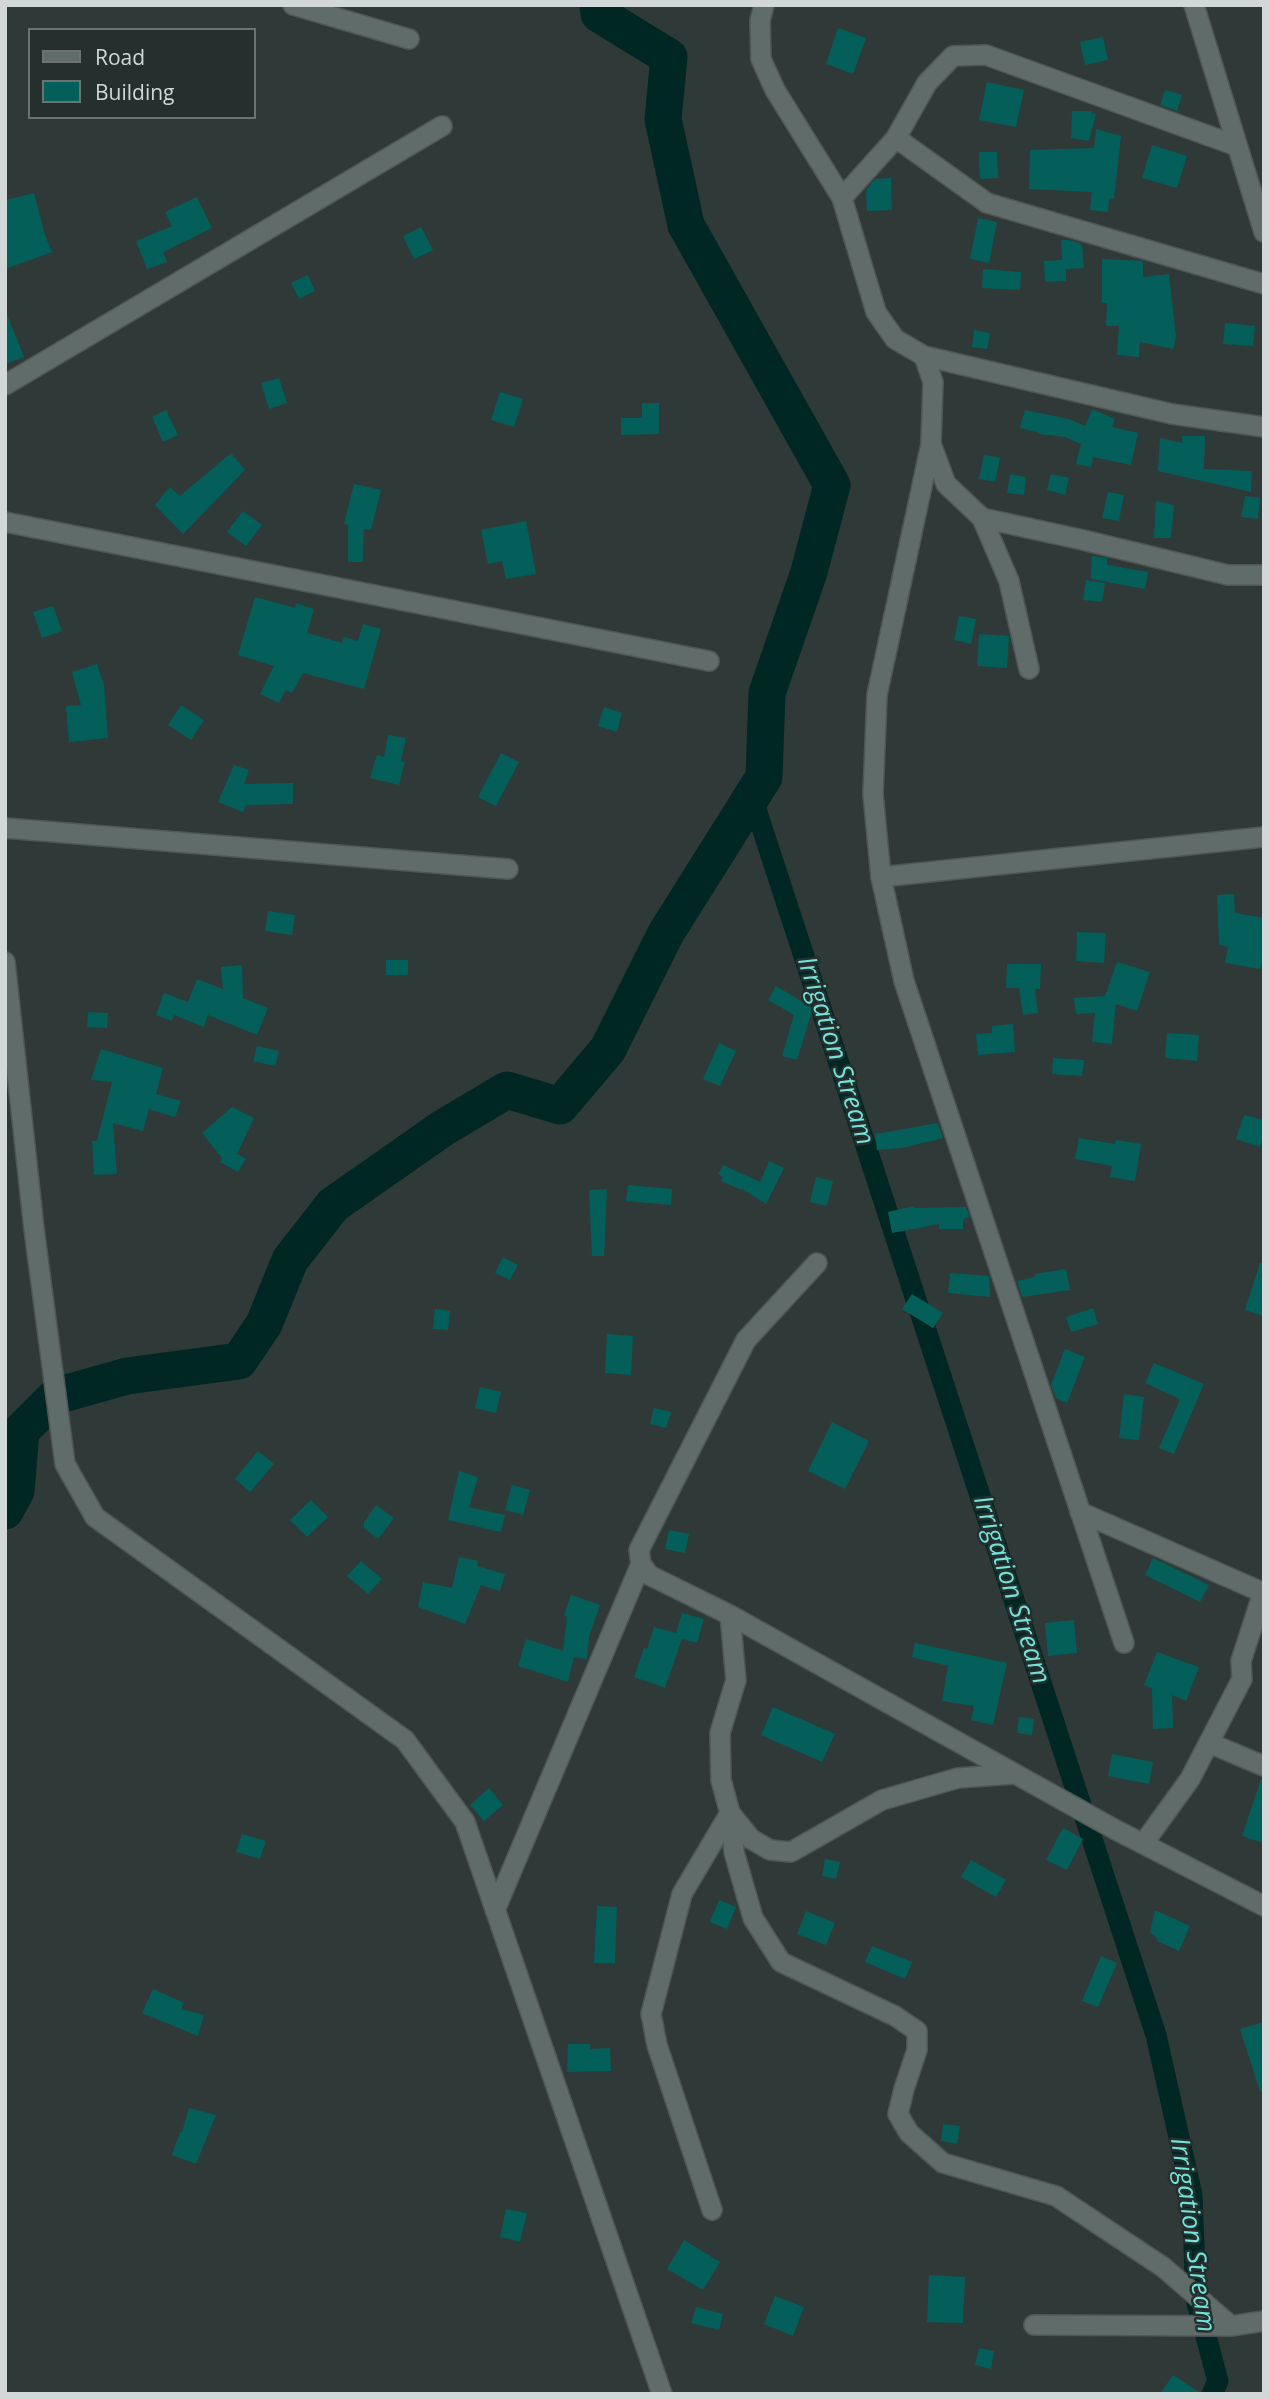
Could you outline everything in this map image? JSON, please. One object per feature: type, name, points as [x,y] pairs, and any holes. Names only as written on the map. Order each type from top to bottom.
[{"type":"street","points":[[293,5],[409,39]]},
{"type":"street","points":[[764,5],[760,21],[761,59],[775,90],[842,198],[876,312],[895,339],[923,356],[1172,414],[1264,427]]},
{"type":"street","points":[[1194,5],[1264,232]]},
{"type":"street","points":[[842,198],[895,138],[928,82],[953,56],[986,55],[1237,146]]},
{"type":"street","points":[[5,385],[442,126]]},
{"type":"street","points":[[895,138],[987,203],[1264,284]]},
{"type":"street","points":[[923,356],[933,382],[931,444],[877,695],[873,794],[881,877],[904,981],[1124,1643]]},
{"type":"street","points":[[931,444],[946,484],[982,519],[1009,581],[1029,669]]},
{"type":"street","points":[[982,519],[1228,575],[1264,575]]},
{"type":"street","points":[[5,522],[709,661]]},
{"type":"street","points":[[5,828],[508,869]]},
{"type":"street","points":[[881,877],[1264,837]]},
{"type":"street","points":[[5,962],[34,1229],[65,1464],[95,1517],[405,1740],[465,1822],[663,2394]]},
{"type":"street","points":[[817,1263],[746,1340],[639,1550],[641,1564],[649,1575],[730,1615],[1014,1774],[1264,1906]]},
{"type":"street","points":[[1080,1512],[1263,1593],[1241,1661],[1242,1679],[1190,1779],[1143,1844]]},
{"type":"street","points":[[495,1910],[641,1564]]},
{"type":"street","points":[[730,1615],[736,1680],[720,1732],[721,1780],[730,1813],[734,1852],[753,1918],[781,1962],[895,2016],[916,2031],[917,2050],[898,2114],[909,2133],[943,2163],[1056,2196],[1163,2267],[1231,2326]]},
{"type":"street","points":[[1209,1743],[1264,1766]]},
{"type":"street","points":[[730,1813],[751,1839],[770,1850],[791,1852],[882,1800],[958,1778],[1014,1774]]},
{"type":"street","points":[[712,2210],[657,2045],[651,2014],[682,1894],[730,1813]]},
{"type":"street","points":[[1034,2325],[1231,2326],[1264,2321]]},
{"type":"building","points":[[838,28],[866,38],[853,74],[826,64]]},
{"type":"building","points":[[1103,37],[1108,60],[1085,65],[1080,42]]},
{"type":"building","points":[[987,82],[1024,90],[1016,127],[979,120]]},
{"type":"building","points":[[1165,90],[1182,95],[1177,111],[1160,105]]},
{"type":"building","points":[[1072,111],[1092,111],[1092,114],[1096,114],[1089,141],[1071,138]]},
{"type":"building","points":[[1096,129],[1121,136],[1114,199],[1109,198],[1108,212],[1090,210],[1092,192],[1029,189],[1030,150],[1094,148]]},
{"type":"building","points":[[1152,145],[1187,156],[1177,188],[1142,178]]},
{"type":"building","points":[[979,152],[997,152],[998,178],[980,179]]},
{"type":"building","points":[[891,178],[892,210],[867,211],[866,190],[875,179]]},
{"type":"building","points":[[34,193],[52,252],[5,269],[5,200]]},
{"type":"building","points":[[197,197],[212,228],[163,252],[167,262],[147,269],[136,241],[172,226],[165,212]]},
{"type":"building","points":[[978,218],[997,222],[989,263],[970,259]]},
{"type":"building","points":[[421,227],[433,250],[414,259],[403,236]]},
{"type":"building","points":[[1061,240],[1082,244],[1084,268],[1066,269],[1066,281],[1045,282],[1044,261],[1062,260]]},
{"type":"building","points":[[1102,259],[1143,261],[1143,277],[1169,274],[1176,337],[1173,349],[1140,342],[1139,357],[1117,355],[1119,326],[1106,326],[1107,303],[1102,303]]},
{"type":"building","points":[[983,269],[1021,272],[1020,290],[982,288]]},
{"type":"building","points":[[308,275],[315,291],[299,299],[291,283]]},
{"type":"building","points":[[5,313],[24,357],[5,364]]},
{"type":"building","points":[[1225,323],[1255,326],[1253,346],[1223,344]]},
{"type":"building","points":[[974,330],[990,333],[987,349],[972,347]]},
{"type":"building","points":[[279,378],[287,403],[269,409],[261,383]]},
{"type":"building","points":[[500,392],[523,399],[514,427],[491,420]]},
{"type":"building","points":[[642,403],[659,403],[659,434],[621,435],[621,418],[642,418]]},
{"type":"building","points":[[1092,409],[1115,419],[1112,427],[1138,433],[1131,465],[1093,457],[1091,467],[1076,464],[1081,444],[1065,437],[1039,434],[1020,428],[1025,410],[1069,419],[1085,426]]},
{"type":"building","points":[[166,410],[178,435],[163,442],[152,417]]},
{"type":"building","points":[[1182,436],[1205,436],[1204,469],[1252,471],[1251,492],[1158,471],[1160,438],[1182,443]]},
{"type":"building","points":[[231,453],[245,470],[183,534],[155,505],[170,487],[180,496]]},
{"type":"building","points":[[984,455],[1000,458],[995,482],[979,479]]},
{"type":"building","points":[[1010,474],[1026,477],[1024,495],[1007,493]]},
{"type":"building","points":[[1051,474],[1069,478],[1065,495],[1047,490]]},
{"type":"building","points":[[354,484],[381,490],[371,530],[364,529],[363,562],[348,562],[348,525],[344,524]]},
{"type":"building","points":[[1108,492],[1124,495],[1119,521],[1102,518]]},
{"type":"building","points":[[1245,496],[1260,498],[1258,519],[1241,517]]},
{"type":"building","points":[[1156,501],[1174,505],[1171,538],[1154,538]]},
{"type":"building","points":[[243,511],[262,525],[246,546],[227,532]]},
{"type":"building","points":[[526,521],[536,574],[506,579],[502,561],[488,564],[481,530]]},
{"type":"building","points":[[1092,556],[1107,558],[1107,565],[1148,572],[1145,589],[1091,579]]},
{"type":"building","points":[[1086,580],[1105,583],[1102,602],[1083,600]]},
{"type":"building","points":[[255,597],[295,608],[296,603],[314,609],[307,633],[342,643],[344,637],[358,641],[363,624],[381,629],[364,689],[303,673],[292,693],[286,690],[279,703],[260,694],[274,666],[238,655]]},
{"type":"building","points":[[53,606],[62,631],[42,638],[33,612]]},
{"type":"building","points":[[959,616],[976,619],[971,644],[954,640]]},
{"type":"building","points":[[979,634],[1009,636],[1007,668],[977,666]]},
{"type":"building","points":[[97,664],[104,685],[108,738],[69,742],[66,706],[81,705],[72,672]]},
{"type":"building","points":[[181,705],[204,720],[191,740],[168,725]]},
{"type":"building","points":[[604,707],[622,713],[617,732],[598,726]]},
{"type":"building","points":[[388,735],[406,738],[401,761],[405,762],[399,785],[370,778],[377,755],[384,757]]},
{"type":"building","points":[[501,753],[519,762],[496,806],[478,797]]},
{"type":"building","points":[[234,765],[249,770],[244,784],[293,783],[293,804],[246,805],[243,812],[218,802]]},
{"type":"building","points":[[1234,894],[1235,913],[1264,918],[1264,952],[1260,969],[1225,963],[1228,947],[1219,945],[1217,895]]},
{"type":"building","points":[[268,911],[295,915],[292,935],[265,931]]},
{"type":"building","points":[[1077,932],[1106,933],[1104,963],[1076,961]]},
{"type":"building","points":[[386,960],[408,960],[408,975],[386,975]]},
{"type":"building","points":[[1117,962],[1150,972],[1137,1011],[1116,1004],[1112,1044],[1092,1042],[1095,1013],[1076,1014],[1074,998],[1105,996]]},
{"type":"building","points":[[1007,964],[1041,964],[1040,989],[1035,989],[1038,1013],[1023,1015],[1019,988],[1006,988]]},
{"type":"building","points":[[242,965],[243,998],[268,1008],[257,1035],[208,1015],[204,1027],[174,1015],[172,1021],[156,1015],[164,993],[188,1002],[197,979],[223,989],[221,967]]},
{"type":"building","points":[[776,986],[813,1008],[797,1060],[782,1056],[794,1015],[768,1000]]},
{"type":"building","points":[[88,1012],[108,1013],[107,1028],[87,1027]]},
{"type":"building","points":[[1013,1024],[1015,1052],[978,1055],[976,1034],[992,1033],[992,1026]]},
{"type":"building","points":[[1167,1033],[1199,1035],[1197,1061],[1165,1058]]},
{"type":"building","points":[[719,1043],[736,1051],[720,1086],[703,1079]]},
{"type":"building","points":[[257,1046],[279,1051],[275,1066],[253,1061]]},
{"type":"building","points":[[101,1049],[163,1068],[156,1094],[181,1101],[175,1117],[149,1109],[143,1131],[113,1123],[117,1174],[94,1175],[92,1141],[97,1141],[112,1082],[91,1080]]},
{"type":"building","points":[[1053,1058],[1084,1060],[1082,1076],[1052,1074]]},
{"type":"building","points":[[232,1107],[254,1118],[237,1154],[246,1159],[238,1172],[220,1162],[222,1158],[202,1133]]},
{"type":"building","points":[[1244,1115],[1264,1120],[1260,1147],[1236,1139]]},
{"type":"building","points":[[938,1123],[943,1138],[902,1148],[877,1150],[875,1134]]},
{"type":"building","points":[[1079,1138],[1115,1144],[1116,1140],[1141,1144],[1135,1181],[1110,1177],[1112,1166],[1075,1159]]},
{"type":"building","points":[[769,1161],[784,1168],[766,1204],[742,1189],[721,1181],[723,1177],[718,1174],[723,1165],[760,1182]]},
{"type":"building","points":[[816,1177],[833,1181],[827,1206],[810,1202]]},
{"type":"building","points":[[628,1185],[672,1189],[671,1205],[626,1201]]},
{"type":"building","points":[[607,1189],[604,1256],[592,1256],[589,1190]]},
{"type":"building","points":[[914,1206],[966,1207],[970,1217],[963,1219],[963,1229],[939,1229],[939,1224],[892,1233],[888,1212]]},
{"type":"building","points":[[503,1257],[518,1265],[510,1280],[495,1273]]},
{"type":"building","points":[[1260,1263],[1264,1263],[1264,1316],[1245,1310]]},
{"type":"building","points":[[1066,1269],[1070,1290],[1022,1297],[1017,1281],[1035,1277],[1035,1274]]},
{"type":"building","points":[[950,1273],[989,1276],[990,1297],[948,1293]]},
{"type":"building","points":[[912,1294],[943,1313],[933,1328],[902,1309]]},
{"type":"building","points":[[1093,1308],[1098,1324],[1071,1332],[1066,1317]]},
{"type":"building","points":[[435,1309],[450,1311],[448,1330],[433,1329]]},
{"type":"building","points":[[607,1334],[633,1336],[631,1375],[605,1373]]},
{"type":"building","points":[[1065,1349],[1085,1357],[1067,1403],[1056,1398],[1051,1385]]},
{"type":"building","points":[[1154,1363],[1204,1384],[1174,1454],[1159,1448],[1180,1399],[1145,1383]]},
{"type":"building","points":[[480,1387],[501,1392],[496,1413],[475,1408]]},
{"type":"building","points":[[1124,1394],[1144,1397],[1139,1440],[1119,1438]]},
{"type":"building","points":[[654,1408],[671,1412],[666,1428],[650,1424]]},
{"type":"building","points":[[832,1422],[869,1441],[845,1489],[808,1471]]},
{"type":"building","points":[[258,1451],[274,1464],[250,1492],[235,1479]]},
{"type":"building","points":[[459,1471],[478,1477],[469,1507],[505,1515],[501,1532],[448,1520]]},
{"type":"building","points":[[512,1485],[530,1490],[523,1515],[505,1510]]},
{"type":"building","points":[[311,1500],[328,1517],[307,1537],[290,1520]]},
{"type":"building","points":[[376,1505],[394,1518],[378,1539],[364,1528],[364,1522]]},
{"type":"building","points":[[669,1530],[689,1534],[685,1553],[665,1549]]},
{"type":"building","points":[[459,1557],[478,1561],[477,1566],[505,1574],[500,1591],[481,1585],[465,1624],[418,1607],[423,1582],[452,1588]]},
{"type":"building","points":[[1153,1558],[1209,1585],[1200,1602],[1145,1575]]},
{"type":"building","points":[[361,1561],[382,1579],[368,1594],[347,1576]]},
{"type":"building","points":[[571,1595],[600,1605],[589,1637],[587,1659],[574,1657],[568,1682],[518,1666],[526,1639],[563,1651],[567,1617],[564,1615]]},
{"type":"building","points":[[682,1613],[704,1619],[697,1643],[682,1639],[665,1688],[634,1677],[654,1627],[676,1633]]},
{"type":"building","points":[[1074,1620],[1077,1653],[1048,1656],[1045,1623]]},
{"type":"building","points":[[915,1643],[1007,1663],[993,1725],[971,1720],[974,1706],[942,1701],[948,1666],[912,1657]]},
{"type":"building","points":[[1157,1652],[1199,1667],[1186,1701],[1172,1695],[1173,1728],[1153,1729],[1152,1688],[1144,1685]]},
{"type":"building","points":[[773,1707],[835,1734],[822,1762],[761,1735]]},
{"type":"building","points":[[1019,1717],[1034,1719],[1032,1735],[1017,1733]]},
{"type":"building","points":[[1112,1754],[1153,1762],[1149,1784],[1108,1776]]},
{"type":"building","points":[[1261,1779],[1264,1779],[1264,1843],[1242,1836]]},
{"type":"building","points":[[489,1788],[503,1805],[484,1821],[470,1805]]},
{"type":"building","points":[[1063,1828],[1083,1839],[1067,1870],[1046,1860]]},
{"type":"building","points":[[242,1834],[266,1841],[260,1859],[236,1852]]},
{"type":"building","points":[[825,1859],[840,1862],[836,1879],[822,1876]]},
{"type":"building","points":[[971,1860],[1006,1880],[996,1897],[961,1877]]},
{"type":"building","points":[[719,1900],[736,1907],[727,1929],[710,1922]]},
{"type":"building","points":[[597,1906],[617,1907],[615,1963],[594,1963]]},
{"type":"building","points":[[1155,1910],[1190,1926],[1179,1951],[1157,1941],[1150,1932]]},
{"type":"building","points":[[806,1911],[835,1923],[826,1945],[797,1934]]},
{"type":"building","points":[[872,1946],[912,1962],[905,1979],[865,1962]]},
{"type":"building","points":[[1101,1956],[1117,1963],[1098,2007],[1082,2001]]},
{"type":"building","points":[[153,1989],[184,2003],[181,2009],[204,2015],[198,2036],[142,2013]]},
{"type":"building","points":[[1264,2022],[1264,2091],[1260,2092],[1240,2029]]},
{"type":"building","points":[[568,2044],[590,2044],[590,2049],[610,2048],[611,2071],[567,2072]]},
{"type":"building","points":[[189,2108],[216,2115],[196,2164],[172,2155]]},
{"type":"building","points":[[943,2124],[960,2126],[957,2144],[941,2141]]},
{"type":"building","points":[[506,2209],[527,2213],[520,2242],[500,2237]]},
{"type":"building","points":[[684,2240],[720,2262],[703,2290],[667,2269]]},
{"type":"building","points":[[929,2275],[965,2277],[963,2323],[927,2322]]},
{"type":"building","points":[[775,2296],[804,2307],[793,2336],[764,2324]]},
{"type":"building","points":[[696,2307],[723,2314],[719,2330],[691,2323]]},
{"type":"building","points":[[979,2348],[994,2351],[991,2369],[975,2365]]},
{"type":"building","points":[[1173,2375],[1202,2394],[1160,2394]]},
{"type":"waterway","points":[[5,1511],[16,1491],[21,1431],[56,1396],[127,1376],[239,1361],[264,1324],[290,1260],[333,1205],[443,1128],[507,1090],[560,1106],[608,1049],[666,933],[764,777],[767,693],[809,572],[832,485],[686,225],[663,119],[669,57],[599,14],[598,5]]},
{"type":"waterway","name":"Irrigation Stream","points":[[752,797],[1156,2035],[1192,2195],[1196,2299],[1218,2381],[1212,2394]]}]
